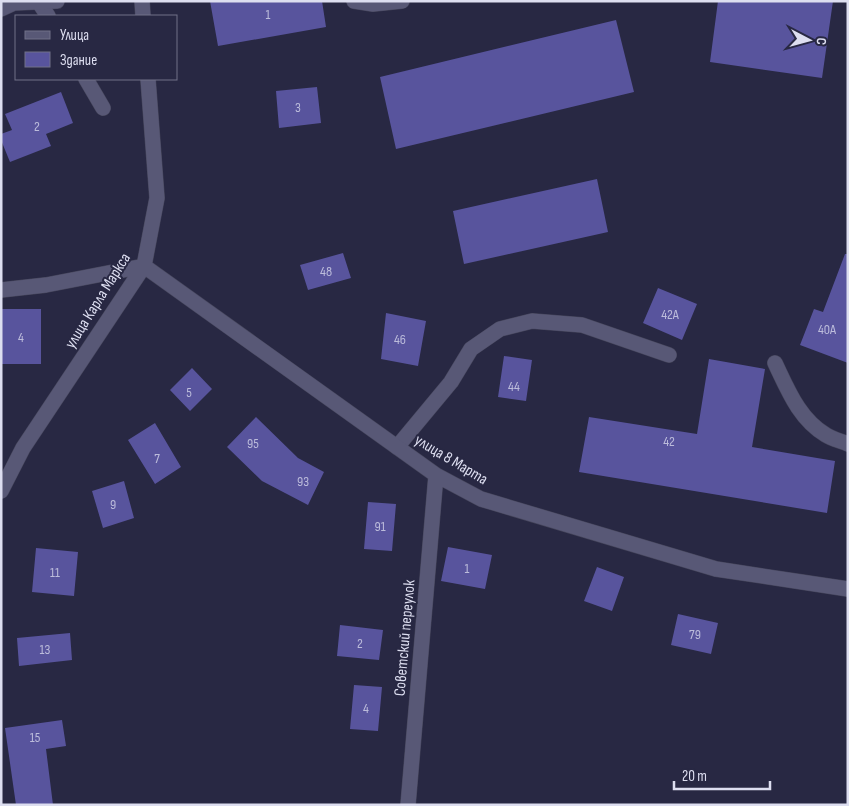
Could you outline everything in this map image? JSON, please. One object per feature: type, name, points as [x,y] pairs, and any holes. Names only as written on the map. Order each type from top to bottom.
[{"type":"street","points":[[1,9],[14,3],[57,1]]},
{"type":"street","points":[[142,1],[143,15]]},
{"type":"street","points":[[354,1],[373,4],[402,1]]},
{"type":"street","points":[[39,2],[47,15]]},
{"type":"street","points":[[87,80],[103,108]]},
{"type":"street","name":"улица Карла Маркса","points":[[1,491],[23,448],[144,266],[157,198],[148,80]]},
{"type":"street","points":[[1,290],[46,285],[144,266]]},
{"type":"street","name":"улица 8 Марта","points":[[144,266],[436,475],[481,499],[716,569],[848,589]]},
{"type":"street","points":[[397,447],[452,382],[471,349],[500,329],[532,321],[582,325],[669,355]]},
{"type":"street","points":[[775,364],[804,418],[826,436],[848,444]]},
{"type":"street","name":"Советский переулок","points":[[408,805],[436,475]]},
{"type":"building","points":[[210,1],[322,1],[326,27],[218,46]]},
{"type":"building","points":[[718,1],[833,1],[822,78],[710,62]]},
{"type":"building","points":[[616,20],[634,92],[396,149],[380,77]]},
{"type":"building","points":[[317,87],[321,123],[279,128],[276,91]]},
{"type":"building","points":[[61,92],[73,123],[46,134],[51,146],[10,162],[1,140],[1,134],[12,130],[5,114]]},
{"type":"building","points":[[597,179],[608,232],[464,264],[453,211]]},
{"type":"building","points":[[343,253],[351,278],[308,290],[300,265]]},
{"type":"building","points":[[845,254],[848,254],[848,363],[800,345],[814,309],[823,312]]},
{"type":"building","points":[[658,288],[697,304],[682,340],[643,323]]},
{"type":"building","points":[[1,309],[41,309],[41,364],[1,364]]},
{"type":"building","points":[[386,313],[426,321],[418,366],[381,359]]},
{"type":"building","points":[[504,356],[532,360],[526,401],[498,397]]},
{"type":"building","points":[[709,359],[765,369],[752,447],[835,461],[827,513],[579,472],[589,417],[697,434]]},
{"type":"building","points":[[192,368],[212,389],[190,411],[170,390]]},
{"type":"building","points":[[256,417],[298,458],[324,472],[308,505],[262,481],[227,447]]},
{"type":"building","points":[[155,423],[181,467],[155,484],[128,440]]},
{"type":"building","points":[[124,481],[134,518],[103,528],[92,491]]},
{"type":"building","points":[[368,502],[396,504],[392,551],[364,549]]},
{"type":"building","points":[[448,547],[492,555],[485,589],[441,581]]},
{"type":"building","points":[[36,548],[78,552],[74,596],[32,592]]},
{"type":"building","points":[[597,567],[624,577],[612,611],[584,601]]},
{"type":"building","points":[[678,614],[718,623],[711,654],[671,645]]},
{"type":"building","points":[[340,625],[383,630],[379,660],[337,656]]},
{"type":"building","points":[[70,633],[72,660],[19,666],[17,638]]},
{"type":"building","points":[[354,685],[382,687],[378,731],[350,729]]},
{"type":"building","points":[[62,720],[66,746],[46,749],[53,805],[16,805],[5,728]]}]
